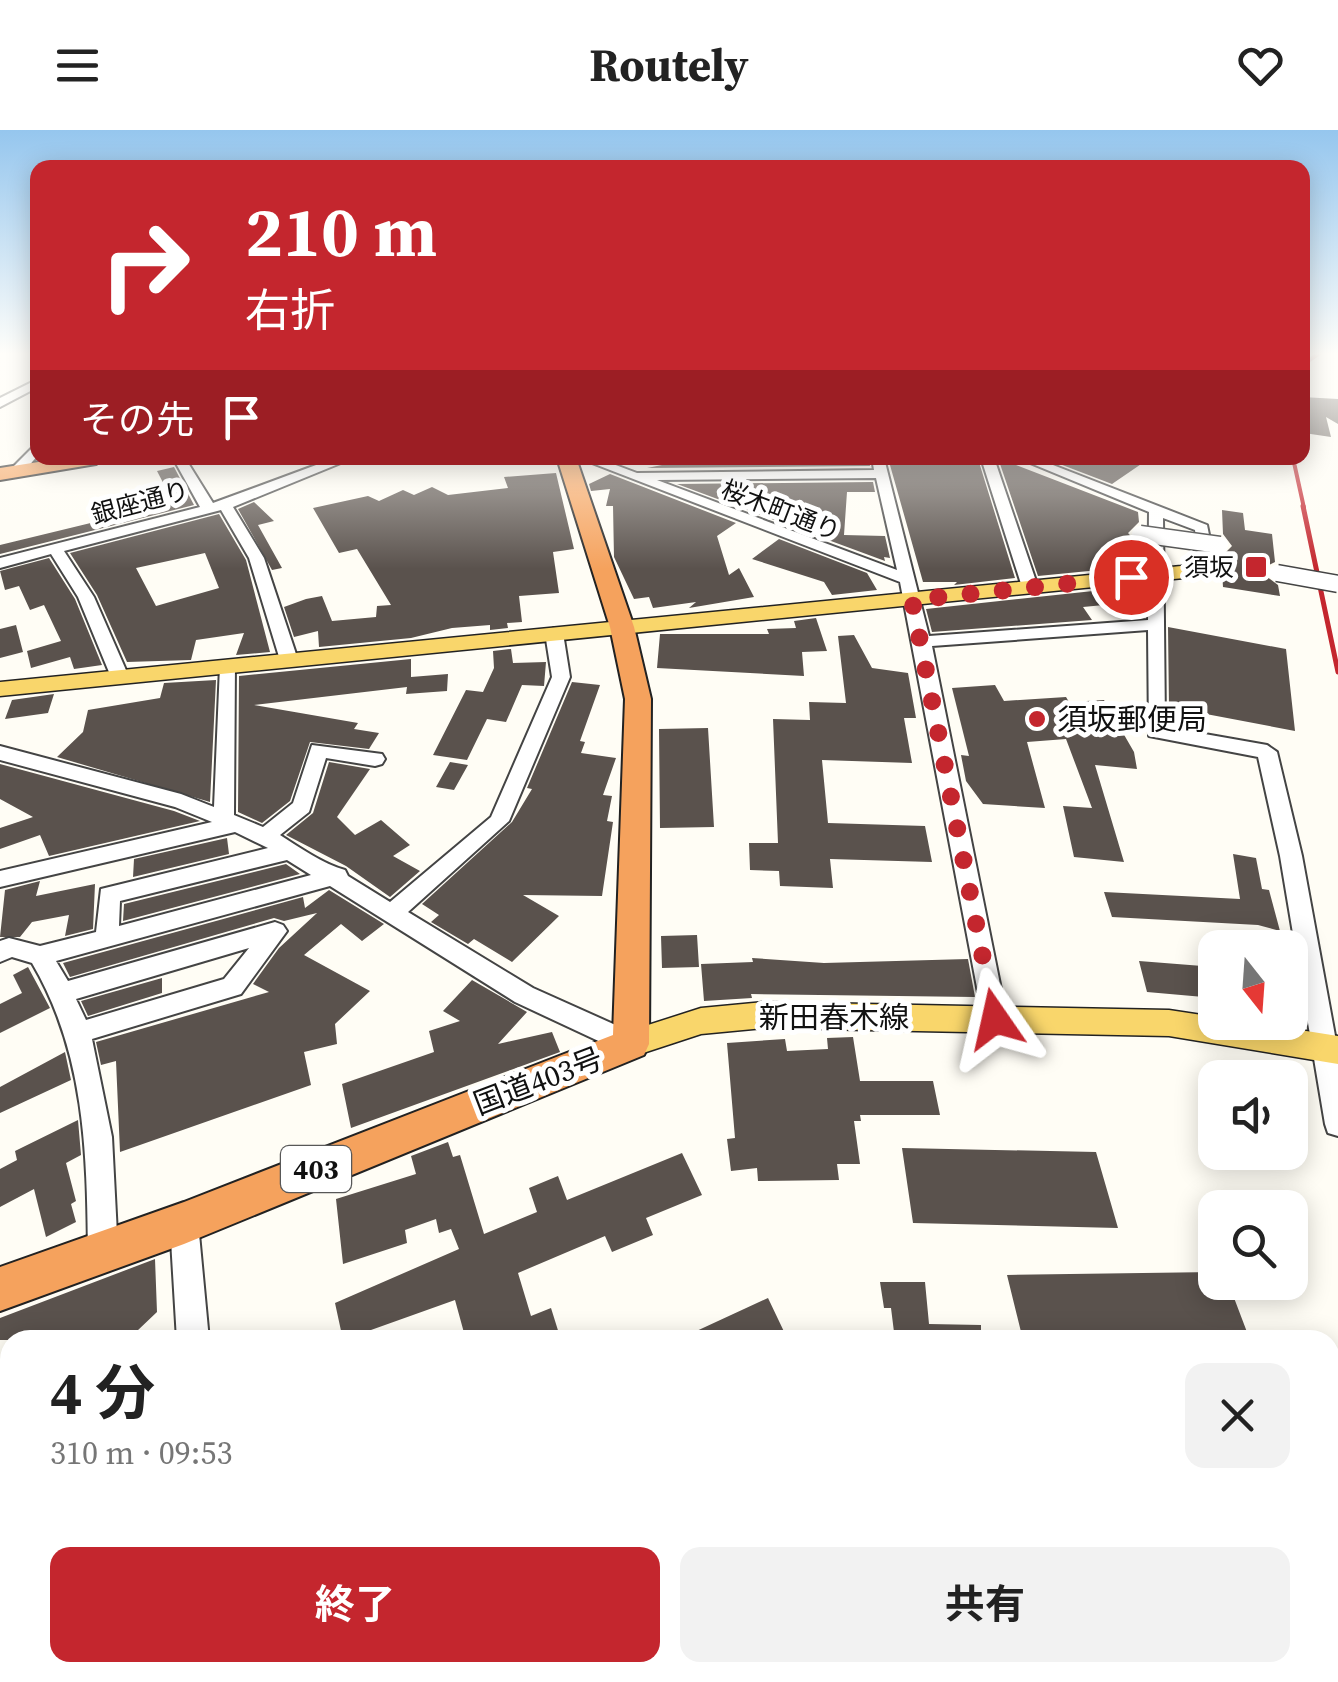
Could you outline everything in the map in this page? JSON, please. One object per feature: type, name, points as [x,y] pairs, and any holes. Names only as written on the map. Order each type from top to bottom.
[{"type":"highway","points":[[8,472],[52,465]]},
{"type":"highway","name":"国道403号","points":[[0,1290],[184,1223],[631,1044],[638,699],[622,627],[568,465]]},
{"type":"main road","points":[[0,689],[622,627],[909,590],[1030,587],[1152,575],[1207,564]]},
{"type":"main road","name":"新田春木線","points":[[631,1044],[701,1020],[765,1015],[1169,1023],[1331,1048]]},
{"type":"street","points":[[8,472],[30,453]]},
{"type":"street","points":[[184,465],[216,507],[240,522],[289,660]]},
{"type":"street","name":"銀座通り","points":[[0,562],[216,507],[327,465]]},
{"type":"street","name":"桜木町通り","points":[[604,465],[909,590]]},
{"type":"street","points":[[990,465],[1030,587]]},
{"type":"street","points":[[1042,465],[1202,528],[1207,564]]},
{"type":"street","points":[[632,476],[880,466],[922,642],[995,1019]]},
{"type":"street","points":[[1156,510],[1152,575],[1156,732],[1267,752],[1331,1048],[1338,1124]]},
{"type":"street","points":[[1140,534],[1220,545]]},
{"type":"street","points":[[56,550],[86,597],[120,677]]},
{"type":"street","points":[[1276,573],[1338,584]]},
{"type":"street","points":[[922,642],[1155,624]]},
{"type":"street","points":[[392,912],[500,821],[561,677],[554,633]]},
{"type":"street","points":[[230,666],[231,820]]},
{"type":"street","points":[[266,836],[302,807],[319,750],[374,760]]},
{"type":"street","points":[[0,753],[181,801],[266,836],[337,876],[524,995],[631,1044]]},
{"type":"street","points":[[0,880],[231,820]]},
{"type":"street","points":[[107,935],[109,895],[294,850]]},
{"type":"street","points":[[3,949],[40,956],[337,876]]},
{"type":"street","points":[[65,992],[275,931],[232,987],[77,1033]]},
{"type":"street","points":[[40,956],[65,992],[92,1086],[101,1148],[103,1254]]},
{"type":"street","points":[[184,1223],[192,1330]]},
{"type":"building","points":[[1310,424],[1328,424],[1331,437],[1310,434]]},
{"type":"building","points":[[662,465],[870,466],[647,468]]},
{"type":"building","points":[[890,465],[980,465],[1015,578],[954,585],[957,582],[923,582]]},
{"type":"building","points":[[1000,465],[1016,465],[1138,512],[1139,522],[1128,533],[1140,546],[1140,566],[1038,576]]},
{"type":"building","points":[[1062,465],[1140,465],[1112,484]]},
{"type":"building","points":[[174,467],[194,505],[0,554],[0,545],[103,520],[107,526],[156,513],[151,507],[172,500],[157,471]]},
{"type":"building","points":[[556,473],[574,549],[553,552],[559,593],[519,596],[522,622],[507,623],[508,628],[452,628],[411,638],[319,647],[318,631],[294,637],[284,607],[306,599],[322,596],[332,621],[376,617],[377,606],[391,605],[357,549],[339,553],[313,508],[368,496],[379,501],[403,490],[414,495],[432,487],[448,495],[508,488],[504,477]]},
{"type":"building","points":[[610,474],[736,523],[717,536],[729,575],[739,568],[754,597],[689,608],[696,602],[653,608],[649,597],[634,599],[614,557],[613,506],[606,506],[610,489],[591,491],[589,484]]},
{"type":"building","points":[[873,482],[875,492],[847,492],[844,535],[885,536],[890,558],[884,557],[885,561],[677,484]]},
{"type":"building","points":[[254,502],[274,521],[258,525],[282,568],[272,570],[238,509]]},
{"type":"building","points":[[1222,510],[1243,513],[1245,530],[1272,534],[1275,562],[1267,566],[1266,576],[1278,585],[1280,596],[1223,587],[1221,557],[1232,546],[1223,534]]},
{"type":"building","points":[[219,514],[246,560],[270,652],[236,655],[244,633],[196,640],[191,660],[127,662],[97,595],[70,553]],"holes":[[[205,553],[219,588],[156,606],[136,568]]]},
{"type":"building","points":[[779,539],[867,573],[877,590],[832,595],[824,582],[752,559]]},
{"type":"building","points":[[49,558],[75,599],[102,665],[74,669],[70,657],[31,668],[27,651],[61,641],[44,605],[30,610],[19,586],[5,590],[0,571]]},
{"type":"building","points":[[1140,586],[1140,594],[1130,596],[1135,602],[1083,607],[1092,620],[932,632],[926,609]]},
{"type":"building","points":[[816,618],[827,651],[802,652],[804,676],[657,668],[660,634],[769,634],[767,629],[796,628],[794,621]]},
{"type":"building","points":[[16,625],[23,652],[0,658],[0,629]]},
{"type":"building","points":[[1168,627],[1286,649],[1295,731],[1169,707]]},
{"type":"building","points":[[854,635],[872,668],[908,673],[916,718],[904,718],[912,763],[822,760],[828,823],[925,826],[932,862],[830,859],[833,888],[780,886],[779,871],[750,870],[749,843],[778,843],[773,719],[810,720],[809,702],[846,703],[838,636]]},
{"type":"building","points":[[511,649],[513,663],[546,662],[544,686],[522,685],[506,722],[487,719],[467,760],[433,755],[466,690],[483,692],[494,668],[493,651]]},
{"type":"building","points":[[411,659],[411,677],[448,674],[447,691],[406,694],[407,687],[254,705],[358,723],[354,729],[379,733],[369,749],[310,742],[290,801],[262,823],[238,812],[239,676]]},
{"type":"building","points":[[216,680],[210,802],[57,757],[83,732],[88,710],[160,698],[164,683]]},
{"type":"building","points":[[572,682],[600,685],[580,741],[585,742],[581,753],[616,758],[603,795],[612,796],[607,821],[613,822],[602,896],[523,895],[559,916],[512,962],[474,939],[468,944],[431,922],[439,915],[422,904],[512,822],[532,789],[527,788]]},
{"type":"building","points":[[995,685],[1004,701],[1066,697],[1069,702],[1104,700],[1134,752],[1137,769],[1095,765],[1124,862],[1074,857],[1063,806],[1092,808],[1066,739],[1027,742],[1045,808],[983,804],[966,781],[961,755],[969,756],[952,688]]},
{"type":"building","points":[[54,694],[48,713],[5,719],[12,700]]},
{"type":"building","points":[[708,728],[714,827],[660,828],[659,729]]},
{"type":"building","points":[[329,762],[370,769],[337,817],[355,835],[381,820],[410,845],[393,856],[420,871],[390,897],[346,866],[286,835],[313,813]]},
{"type":"building","points":[[450,762],[468,765],[454,790],[436,787]]},
{"type":"building","points":[[0,764],[200,821],[49,856],[40,835],[0,849],[0,828],[33,817],[0,799]]},
{"type":"building","points":[[227,838],[229,854],[133,877],[134,859]]},
{"type":"building","points":[[1233,854],[1256,858],[1262,889],[1269,890],[1280,930],[1258,925],[1112,917],[1104,892],[1240,899]]},
{"type":"building","points":[[286,864],[300,874],[123,921],[124,904]]},
{"type":"building","points":[[40,881],[36,896],[95,884],[93,929],[65,936],[69,915],[32,922],[20,937],[0,937],[5,890]]},
{"type":"building","points":[[329,890],[384,924],[362,941],[341,924],[304,955],[370,991],[335,1024],[337,1044],[304,1052],[311,1085],[120,1152],[116,1061],[101,1065],[96,1042],[269,992],[253,984],[279,948],[317,913],[284,921],[274,918],[70,977],[63,963],[303,897],[305,908]]},
{"type":"building","points":[[697,935],[699,967],[662,968],[661,936]]},
{"type":"building","points":[[752,958],[824,963],[968,959],[975,997],[751,994],[752,998],[704,1001],[701,964],[753,962]]},
{"type":"building","points":[[1139,961],[1198,966],[1198,996],[1147,992]]},
{"type":"building","points":[[28,967],[50,1008],[0,1033],[0,1004],[22,993],[13,975]]},
{"type":"building","points":[[162,978],[162,993],[88,1016],[81,1001]]},
{"type":"building","points":[[472,980],[527,1012],[498,1044],[552,1032],[560,1052],[351,1128],[342,1084],[434,1052],[429,1031],[460,1021],[443,1011]]},
{"type":"building","points":[[853,1037],[860,1081],[933,1081],[940,1115],[860,1115],[861,1121],[854,1121],[860,1164],[837,1164],[839,1180],[758,1181],[757,1168],[731,1171],[727,1139],[735,1138],[727,1043],[785,1039],[787,1051],[828,1049],[827,1038]]},
{"type":"building","points":[[65,1052],[71,1080],[0,1113],[0,1087]]},
{"type":"building","points":[[78,1120],[81,1155],[66,1163],[76,1201],[71,1204],[76,1222],[46,1237],[34,1189],[0,1207],[0,1169],[17,1160],[15,1151]]},
{"type":"building","points":[[448,1142],[453,1157],[460,1155],[484,1234],[537,1212],[529,1188],[558,1176],[567,1200],[682,1153],[702,1195],[646,1218],[653,1235],[612,1252],[605,1236],[518,1273],[531,1316],[551,1308],[558,1330],[463,1330],[455,1300],[371,1330],[341,1330],[335,1303],[459,1249],[451,1229],[439,1233],[436,1219],[405,1230],[407,1243],[343,1264],[336,1199],[416,1174],[411,1156]]},
{"type":"building","points":[[902,1148],[1096,1152],[1118,1228],[913,1223]]},
{"type":"building","points":[[155,1259],[157,1312],[138,1330],[0,1330],[0,1318]]},
{"type":"building","points":[[1198,1272],[1198,1300],[1235,1300],[1246,1330],[1021,1330],[1007,1275]]},
{"type":"building","points":[[880,1282],[925,1282],[929,1324],[981,1325],[981,1330],[894,1330],[891,1308],[884,1308]]},
{"type":"building","points":[[768,1298],[783,1330],[699,1330]]},
{"type":"railway","points":[[1295,465],[1304,508]]},
{"type":"railway","points":[[1303,506],[1338,672]]},
{"type":"place","name":"須坂","points":[[1256,567]]},
{"type":"place","name":"須坂郵便局","points":[[1037,719]]},
{"type":"route","points":[[995,1019],[912,600],[1131,577]]}]
